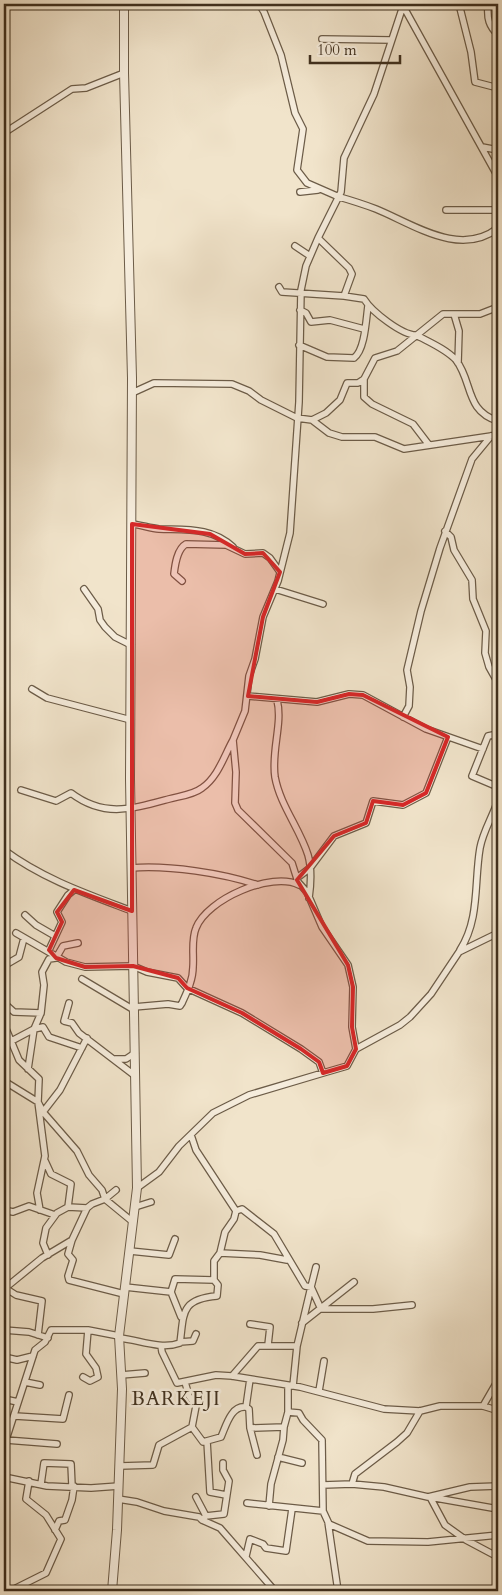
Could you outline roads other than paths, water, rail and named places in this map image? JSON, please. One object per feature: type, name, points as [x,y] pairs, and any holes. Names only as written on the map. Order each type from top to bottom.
[{"type":"street","points":[[121,1591],[112,1591],[120,1466],[122,1375],[120,1337],[137,1188],[130,809],[132,393],[124,4]]},
{"type":"street","points":[[259,4],[281,55],[295,113],[303,129],[297,170],[307,183],[339,197]]},
{"type":"street","points":[[300,4],[336,4]]},
{"type":"street","points":[[402,5],[428,4]]},
{"type":"street","points":[[459,4],[471,52],[475,82],[498,88]]},
{"type":"street","points":[[21,790],[56,801],[71,793],[84,803],[118,811],[130,809],[190,794],[202,788],[217,772],[233,740],[246,711],[249,676],[255,659],[266,604],[275,589],[290,533],[297,418],[301,292],[310,256],[339,197],[344,158],[374,94],[402,5]]},
{"type":"street","points":[[402,5],[498,177]]},
{"type":"street","points":[[485,5],[498,9]]},
{"type":"street","points":[[485,5],[491,28],[498,35]]},
{"type":"street","points":[[322,39],[391,40]]},
{"type":"street","points":[[4,133],[72,89],[86,88],[124,73]]},
{"type":"street","points":[[482,147],[498,150]]},
{"type":"street","points":[[300,192],[317,190],[377,209],[430,234],[468,240],[482,238],[498,228]]},
{"type":"street","points":[[446,210],[498,210]]},
{"type":"street","points":[[318,238],[349,268],[352,274],[344,296]]},
{"type":"street","points":[[295,246],[310,256]]},
{"type":"street","points":[[279,287],[282,292],[301,292],[309,296],[344,296],[364,300],[377,315],[384,317],[402,332],[416,335],[446,353],[458,363]]},
{"type":"street","points":[[299,346],[327,357],[354,358],[362,350],[368,306]]},
{"type":"street","points":[[429,445],[413,424],[372,404],[364,397],[364,379],[375,358],[397,351],[443,314],[480,314],[498,307]]},
{"type":"street","points":[[300,310],[306,313],[312,322],[330,320],[364,329]]},
{"type":"street","points":[[454,314],[459,331],[458,363],[476,406],[487,418],[498,421]]},
{"type":"street","points":[[312,420],[326,413],[340,400],[346,383],[358,382],[364,379]]},
{"type":"street","points":[[132,393],[154,383],[232,384],[249,391],[261,400],[297,418],[312,420],[329,433],[342,437],[375,437],[404,449],[498,435]]},
{"type":"street","points":[[403,717],[409,706],[410,686],[407,670],[415,633],[445,531],[472,459],[491,436]]},
{"type":"street","points":[[132,524],[159,528],[190,528],[220,537],[245,554],[263,553],[270,558],[280,572]]},
{"type":"street","points":[[445,531],[451,537],[454,550],[472,580],[474,599],[486,631],[485,653],[489,667],[498,683]]},
{"type":"street","points":[[182,581],[174,574],[182,546],[186,544],[216,544],[235,548]]},
{"type":"street","points":[[84,589],[98,609],[100,620],[105,627],[115,637],[131,645]]},
{"type":"street","points":[[275,589],[323,604]]},
{"type":"street","points":[[32,689],[47,698],[131,720]]},
{"type":"street","points":[[248,696],[317,702],[349,694],[363,696],[426,729],[483,749]]},
{"type":"street","points":[[277,700],[278,721],[274,748],[275,777],[284,803],[308,856],[312,880],[309,898]]},
{"type":"street","points":[[498,738],[493,735],[488,736],[472,776],[498,787]]},
{"type":"street","points":[[297,878],[310,868],[334,836],[366,823],[372,801],[402,805],[426,793],[448,737]]},
{"type":"street","points":[[233,740],[236,772],[235,803],[238,810],[292,863],[297,878],[309,898],[322,927],[348,965],[353,987],[352,1028],[356,1049]]},
{"type":"street","points":[[137,1188],[159,1172],[179,1146],[213,1113],[249,1095],[347,1066],[356,1049],[400,1025],[410,1017],[436,988],[466,942],[475,912],[482,838],[498,800]]},
{"type":"street","points":[[4,850],[38,872],[74,890],[132,911]]},
{"type":"street","points":[[131,868],[158,866],[236,878],[258,885]]},
{"type":"street","points":[[82,979],[134,1009],[168,1004],[180,1006],[188,989],[194,967],[196,927],[221,902],[238,892],[281,880],[292,881],[302,887]]},
{"type":"street","points":[[49,950],[62,922],[57,912],[68,895],[74,890]]},
{"type":"street","points":[[25,915],[36,925],[55,936]]},
{"type":"street","points":[[16,933],[49,950],[56,958]]},
{"type":"street","points":[[459,952],[498,933]]},
{"type":"street","points":[[4,970],[7,964],[19,957],[24,938]]},
{"type":"street","points":[[56,958],[63,946],[78,943]]},
{"type":"street","points":[[28,1069],[34,1029],[41,1014],[44,984],[42,972],[49,959],[56,958],[85,967],[133,966],[148,972],[178,978],[188,989],[254,1020],[316,1059],[323,1073]]},
{"type":"street","points":[[4,1003],[14,1012],[41,1014]]},
{"type":"street","points":[[68,1003],[64,1021],[72,1023],[87,1038],[134,1075]]},
{"type":"street","points":[[4,1024],[19,1060],[40,1079],[38,1102],[45,1161],[51,1174],[71,1184],[68,1207]]},
{"type":"street","points":[[4,1045],[34,1029],[43,1027],[49,1037],[82,1048]]},
{"type":"street","points":[[43,1112],[60,1090],[87,1038]]},
{"type":"street","points":[[115,1059],[126,1059],[134,1054]]},
{"type":"street","points":[[4,1081],[38,1102],[43,1112],[76,1151],[89,1175],[102,1190],[105,1199],[133,1222]]},
{"type":"street","points":[[181,1318],[188,1308],[199,1299],[217,1296],[218,1285],[214,1280],[214,1261],[220,1253],[225,1232],[234,1219],[236,1211],[196,1150],[192,1135]]},
{"type":"street","points":[[40,1210],[37,1193],[45,1161]]},
{"type":"street","points":[[116,1190],[105,1199],[87,1208],[72,1240],[68,1254],[73,1260],[68,1276],[70,1280],[124,1290],[172,1292]]},
{"type":"street","points":[[135,1207],[152,1202]]},
{"type":"street","points":[[4,1210],[13,1212],[29,1206],[56,1215]]},
{"type":"street","points":[[48,1255],[43,1243],[46,1228],[56,1215],[68,1207],[87,1208]]},
{"type":"street","points":[[236,1211],[245,1210],[274,1234],[287,1260],[305,1286],[311,1287]]},
{"type":"street","points":[[130,1251],[169,1255],[175,1239]]},
{"type":"street","points":[[5,1288],[48,1255],[72,1240]]},
{"type":"street","points":[[220,1253],[260,1254],[287,1260]]},
{"type":"street","points":[[269,1506],[271,1484],[284,1440],[284,1427],[288,1412],[290,1386],[297,1346],[316,1267]]},
{"type":"street","points":[[4,1272],[5,1288]]},
{"type":"street","points":[[180,1342],[181,1318],[172,1292],[175,1279],[214,1280]]},
{"type":"street","points":[[302,1323],[354,1282]]},
{"type":"street","points":[[311,1287],[321,1309]]},
{"type":"street","points":[[5,1288],[16,1295],[42,1301],[38,1335]]},
{"type":"street","points":[[321,1309],[373,1309],[412,1305]]},
{"type":"street","points":[[250,1324],[270,1327],[268,1345]]},
{"type":"street","points":[[4,1330],[29,1332],[48,1338]]},
{"type":"street","points":[[57,1444],[5,1443],[35,1350],[48,1338],[51,1330],[88,1330],[161,1346],[193,1341],[196,1334]]},
{"type":"street","points":[[83,1377],[90,1381],[98,1377],[96,1368],[86,1354],[88,1330]]},
{"type":"street","points":[[161,1346],[174,1380],[177,1382],[216,1375],[232,1376],[320,1391],[384,1409],[420,1411],[440,1406],[483,1406],[498,1413]]},
{"type":"street","points":[[232,1376],[258,1346],[297,1346]]},
{"type":"street","points":[[4,1357],[17,1360],[33,1356]]},
{"type":"street","points":[[320,1391],[324,1361]]},
{"type":"street","points":[[122,1375],[145,1373]]},
{"type":"street","points":[[246,1408],[250,1379]]},
{"type":"street","points":[[483,1406],[498,1380]]},
{"type":"street","points":[[25,1382],[40,1385]]},
{"type":"street","points":[[185,1382],[189,1396],[196,1406],[192,1427],[203,1442],[220,1437],[233,1411],[241,1407],[246,1408],[249,1409],[250,1428],[257,1455]]},
{"type":"street","points":[[15,1416],[63,1419],[69,1396]]},
{"type":"street","points":[[4,1399],[18,1402]]},
{"type":"street","points":[[352,1484],[355,1474],[407,1433],[420,1411]]},
{"type":"street","points":[[288,1412],[299,1413],[306,1424],[320,1436],[324,1511],[328,1522],[338,1591]]},
{"type":"street","points":[[120,1466],[153,1465],[159,1445],[192,1427]]},
{"type":"street","points":[[250,1428],[284,1427]]},
{"type":"street","points":[[207,1441],[210,1492],[226,1495]]},
{"type":"street","points":[[278,1457],[302,1462]]},
{"type":"street","points":[[118,1499],[137,1502],[164,1511],[204,1518],[224,1514],[229,1481],[223,1470],[223,1463]]},
{"type":"street","points":[[41,1484],[44,1464],[71,1464],[72,1500],[65,1520],[60,1521],[55,1530]]},
{"type":"street","points":[[4,1477],[41,1484],[119,1486]]},
{"type":"street","points":[[10,1591],[46,1573],[61,1539],[46,1515],[26,1499],[29,1481]]},
{"type":"street","points":[[323,1485],[352,1484],[384,1487],[498,1509]]},
{"type":"street","points":[[430,1497],[470,1487],[498,1486]]},
{"type":"street","points":[[196,1497],[206,1524],[220,1528],[275,1591]]},
{"type":"street","points":[[430,1497],[445,1525],[466,1540],[498,1557]]},
{"type":"street","points":[[247,1503],[324,1511]]},
{"type":"street","points":[[246,1556],[250,1539],[263,1544],[266,1548],[286,1551],[292,1509]]},
{"type":"street","points":[[220,1528],[221,1514]]},
{"type":"street","points":[[328,1522],[339,1530],[368,1541],[466,1540],[498,1535]]},
{"type":"district","name":"BARKEJI","points":[[176,1398]]}]
